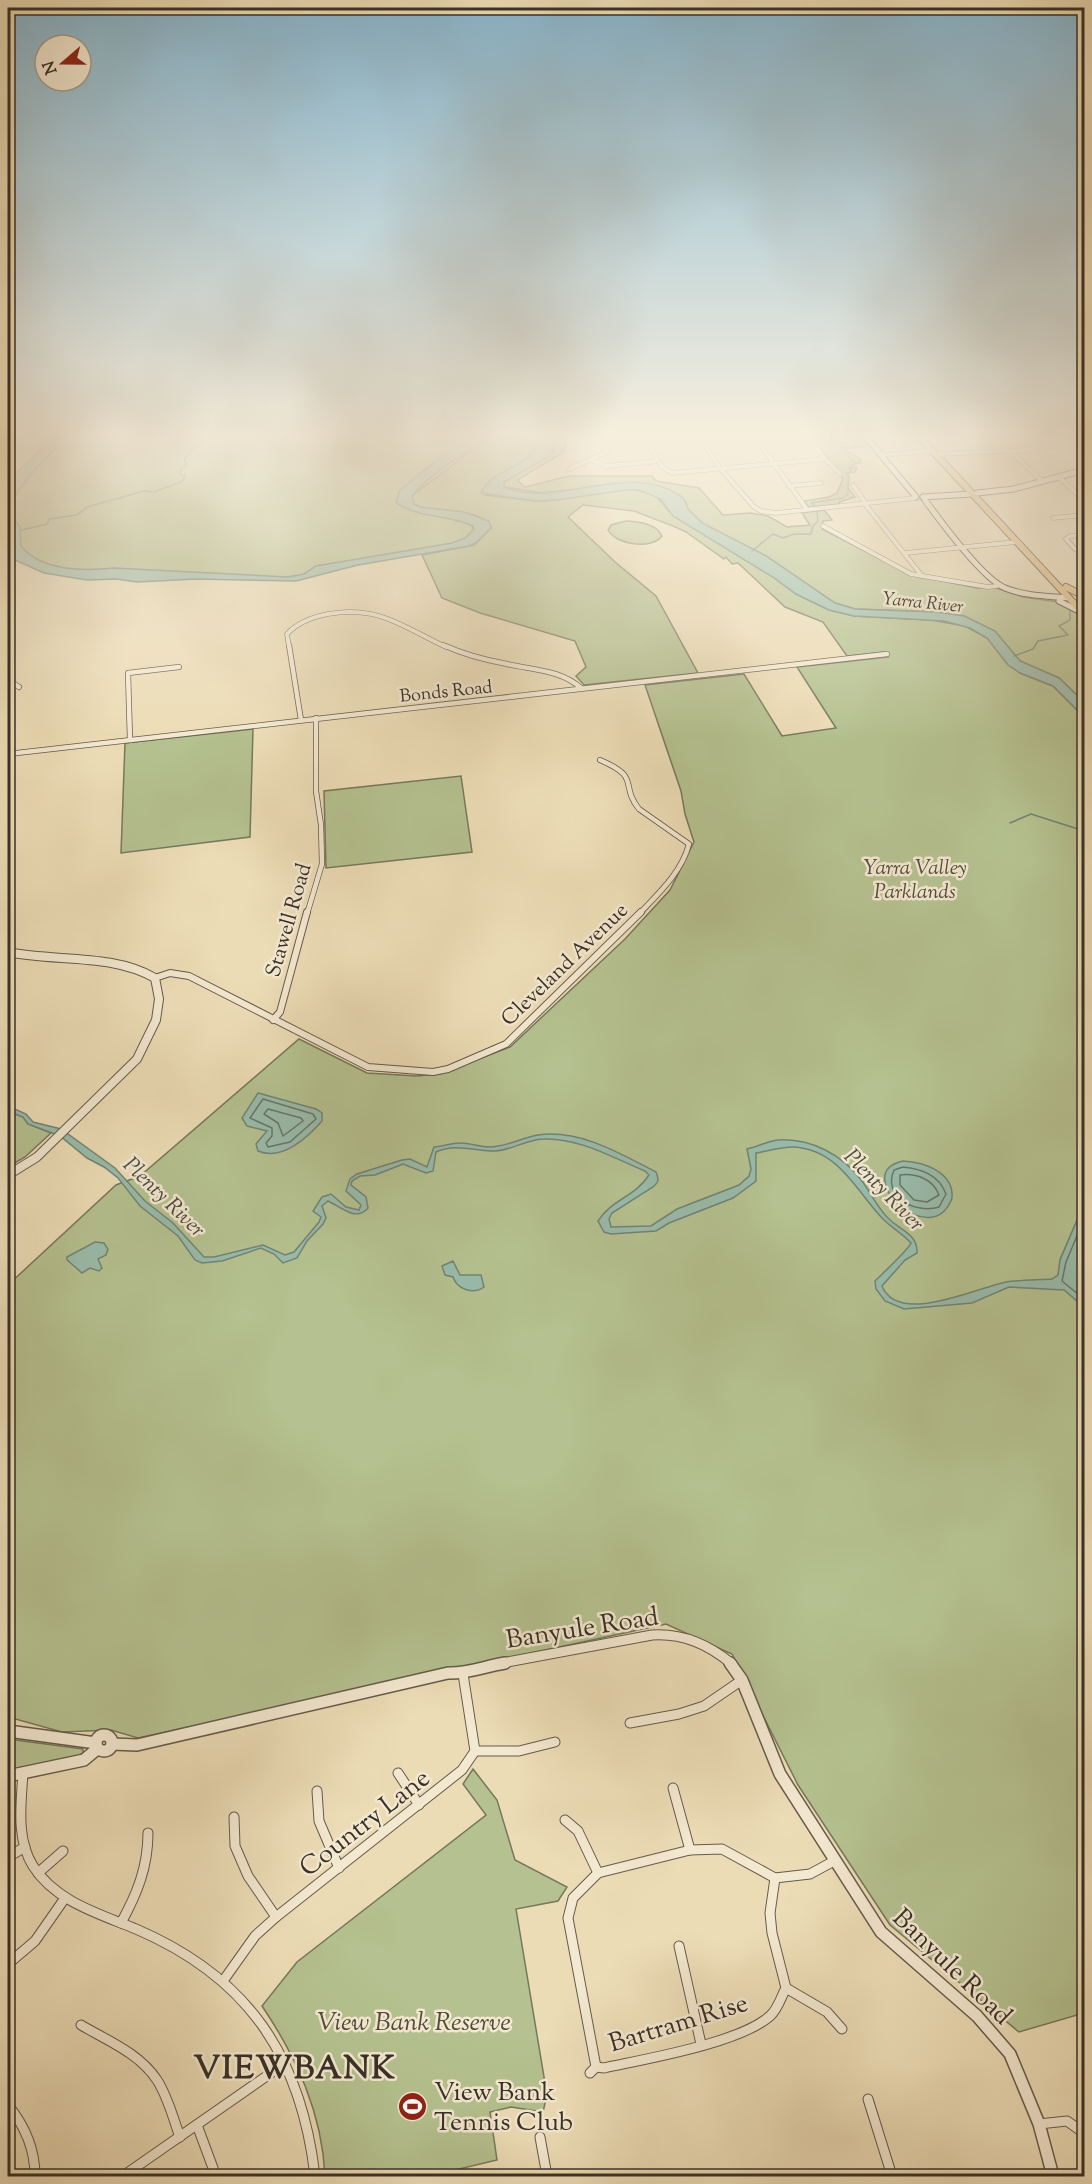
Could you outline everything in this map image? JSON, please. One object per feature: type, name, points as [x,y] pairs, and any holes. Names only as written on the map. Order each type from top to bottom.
[{"type":"main road","points":[[950,534],[997,585],[1014,594],[1080,603]]},
{"type":"main road","points":[[1009,534],[1080,603]]},
{"type":"main road","points":[[1013,534],[1080,603]]},
{"type":"main road","points":[[997,585],[1034,595],[1080,603]]},
{"type":"main road","points":[[1059,601],[1080,603]]},
{"type":"street","points":[[837,534],[910,574],[982,586],[997,585]]},
{"type":"street","points":[[890,534],[922,576]]},
{"type":"street","points":[[1084,535],[1066,538],[1073,548],[1084,554]]},
{"type":"street","points":[[906,553],[1016,542]]},
{"type":"street","points":[[301,720],[287,634],[291,628],[302,623],[340,612],[367,612],[388,617],[446,647],[522,668],[568,676],[582,689]]},
{"type":"street","points":[[8,638],[12,630]]},
{"type":"street","name":"Bonds Road","points":[[8,754],[887,654]]},
{"type":"street","points":[[130,740],[128,673],[179,667]]},
{"type":"street","points":[[8,680],[19,687]]},
{"type":"street","name":"Stawell Road","points":[[273,1020],[280,1012],[287,980],[322,864],[321,825],[316,791],[316,718]]},
{"type":"street","name":"Cleveland Avenue","points":[[8,952],[39,959],[123,966],[139,969],[155,978],[170,973],[189,976],[368,1067],[421,1073],[448,1068],[506,1044],[619,935],[666,886],[687,852],[689,844],[684,838],[647,816],[637,807],[628,779],[623,773],[600,760]]},
{"type":"street","points":[[8,1175],[38,1157],[137,1059],[146,1045],[157,1012],[159,987],[155,978]]},
{"type":"street","name":"Banyule Road","points":[[96,1746],[101,1752],[107,1751],[112,1744],[137,1745],[448,1673],[463,1674],[476,1668],[499,1663],[652,1635],[672,1634],[703,1642],[731,1663],[742,1680],[780,1774],[881,1932],[977,2016],[1010,2054],[1039,2124],[1053,2176]]},
{"type":"street","points":[[463,1674],[476,1751],[519,1751],[555,1743]]},
{"type":"street","points":[[630,1724],[679,1714],[704,1706],[742,1680]]},
{"type":"street","points":[[8,1731],[96,1746]]},
{"type":"street","points":[[8,1776],[84,1760],[96,1746]]},
{"type":"street","name":"Country Lane","points":[[223,1981],[255,1936],[462,1770],[476,1751]]},
{"type":"street","points":[[23,1773],[21,1827],[25,1847],[38,1873],[51,1888],[65,1898],[181,1950],[223,1981],[254,2015],[284,2064],[300,2100],[307,2124],[315,2176]]},
{"type":"street","points":[[398,1773],[419,1805]]},
{"type":"street","points":[[673,1788],[690,1850]]},
{"type":"street","points":[[316,1791],[314,1805],[327,1846],[339,1868]]},
{"type":"street","points":[[234,1817],[235,1846],[248,1876],[276,1917]]},
{"type":"street","points":[[565,1820],[578,1831],[598,1873],[690,1850],[722,1849],[774,1878],[810,1874],[834,1861]]},
{"type":"street","points":[[121,1923],[135,1898],[145,1873],[149,1851],[148,1833]]},
{"type":"street","points":[[8,1857],[25,1847]]},
{"type":"street","points":[[38,1873],[63,1851]]},
{"type":"street","name":"Bartram Rise","points":[[598,1873],[573,1898],[568,1918],[593,2070],[702,2044],[755,2027],[771,2015],[786,1988]]},
{"type":"street","points":[[774,1878],[770,1913],[772,1933],[786,1988],[827,2012],[842,2030]]},
{"type":"street","points":[[8,1964],[35,1941],[65,1898]]},
{"type":"street","points":[[679,1946],[702,2044]]},
{"type":"street","points":[[81,2025],[131,2053],[151,2071],[165,2098],[180,2137]]},
{"type":"street","points":[[123,2176],[284,2064]]},
{"type":"street","points":[[868,2099],[892,2176]]},
{"type":"street","points":[[8,2105],[27,2134],[34,2157],[35,2176]]},
{"type":"street","points":[[1039,2124],[1067,2121],[1084,2133]]},
{"type":"street","points":[[197,2126],[213,2168]]},
{"type":"street","points":[[540,2137],[547,2176]]},
{"type":"green space","points":[[15,534],[470,534],[463,542],[302,577],[93,573],[53,568],[23,556]]},
{"type":"green space","points":[[485,534],[586,534],[656,596],[698,673],[584,685],[576,676],[586,667],[575,641],[480,613],[442,598],[422,555],[474,545]]},
{"type":"green space","points":[[660,534],[662,536],[650,543],[634,544],[612,535]]},
{"type":"green space","name":"Yarra Valley Parklands","points":[[689,534],[702,534],[773,577],[796,594],[829,610],[854,616],[931,620],[965,626],[987,638],[1020,673],[1053,686],[1084,717],[1084,1204],[1060,1260],[1070,1288],[1084,1307],[1084,2013],[1019,2032],[890,1925],[798,1785],[732,1654],[666,1624],[138,1738],[111,1730],[62,1732],[8,1717],[8,1357],[12,1346],[8,1332],[8,1285],[116,1185],[140,1176],[299,1039],[367,1073],[417,1076],[440,1074],[510,1047],[625,939],[670,890],[694,842],[685,814],[681,791],[645,685],[744,674],[782,736],[836,728],[797,667],[888,657],[884,652],[847,656],[823,622],[785,607],[738,563],[732,564],[726,557],[724,559]]},
{"type":"green space","points":[[723,534],[832,534],[912,575],[977,588],[996,588],[1023,597],[1059,602],[1084,618],[1084,702],[1059,678],[1020,661],[995,631],[964,616],[937,612],[855,609],[835,603],[766,556]]},
{"type":"green space","points":[[253,729],[250,837],[121,853],[125,743]]},
{"type":"green space","points":[[461,776],[472,852],[326,868],[324,791]]},
{"type":"green space","points":[[8,1111],[23,1117],[28,1124],[51,1133],[25,1157],[8,1167]]},
{"type":"green space","points":[[8,1739],[83,1749],[83,1753],[8,1771]]},
{"type":"green space","name":"View Bank Reserve","points":[[473,1769],[497,1800],[515,1860],[567,1887],[558,1901],[516,1909],[547,2095],[543,2112],[511,2107],[490,2112],[497,2160],[430,2176],[325,2176],[319,2130],[306,2087],[297,2066],[262,2006],[297,1962],[486,1815],[463,1784]]},
{"type":"water","points":[[8,534],[20,534],[21,546],[30,554],[64,568],[114,568],[288,577],[304,574],[316,566],[452,543],[469,534],[485,534],[476,543],[469,546],[358,565],[296,581],[87,580],[44,573],[8,557]]},
{"type":"water","points":[[702,534],[723,534],[766,556],[835,603],[855,609],[937,612],[964,616],[995,631],[1020,661],[1059,678],[1084,702],[1084,717],[1053,686],[1020,673],[1008,665],[987,638],[970,628],[944,621],[854,616],[829,610],[796,594],[773,577]]},
{"type":"water","points":[[258,1093],[316,1109],[322,1113],[322,1121],[301,1141],[285,1150],[276,1153],[258,1151],[256,1144],[267,1131],[247,1126],[242,1118]]},
{"type":"water","points":[[8,1106],[26,1114],[33,1122],[61,1129],[115,1168],[145,1201],[173,1223],[204,1257],[214,1257],[263,1245],[285,1255],[294,1252],[319,1222],[321,1217],[313,1211],[322,1197],[331,1194],[346,1207],[359,1210],[361,1205],[346,1191],[350,1179],[357,1174],[410,1159],[427,1167],[434,1147],[454,1143],[496,1147],[538,1135],[569,1136],[600,1144],[656,1172],[658,1180],[655,1185],[612,1213],[609,1219],[611,1227],[651,1226],[677,1209],[739,1185],[749,1176],[751,1169],[747,1149],[778,1140],[790,1140],[814,1145],[846,1163],[862,1181],[885,1215],[915,1241],[917,1253],[905,1260],[882,1286],[891,1298],[904,1303],[920,1304],[939,1301],[1006,1282],[1052,1279],[1058,1275],[1060,1260],[1084,1204],[1082,1269],[1084,1307],[1064,1290],[1009,1287],[972,1303],[904,1309],[885,1301],[876,1289],[875,1281],[911,1243],[883,1219],[834,1163],[808,1149],[792,1147],[756,1153],[756,1181],[733,1198],[669,1223],[656,1231],[611,1234],[604,1232],[598,1221],[610,1208],[643,1182],[649,1175],[645,1171],[583,1145],[557,1140],[538,1139],[495,1151],[443,1149],[436,1152],[433,1171],[426,1173],[403,1164],[375,1175],[360,1176],[352,1181],[351,1185],[366,1197],[368,1208],[359,1214],[353,1214],[328,1201],[322,1206],[326,1218],[323,1224],[307,1241],[297,1258],[283,1263],[274,1254],[261,1248],[222,1261],[202,1263],[195,1260],[178,1236],[140,1206],[118,1178],[87,1158],[60,1136],[28,1124],[23,1117],[8,1111]]},
{"type":"water","points":[[903,1161],[928,1166],[948,1181],[952,1198],[942,1213],[928,1218],[913,1214],[899,1205],[889,1193],[885,1180],[888,1168]]},
{"type":"water","points":[[95,1242],[104,1243],[108,1249],[106,1255],[98,1259],[102,1268],[99,1271],[90,1268],[82,1273],[67,1260],[67,1257]]},
{"type":"water","points":[[453,1261],[460,1275],[481,1275],[484,1287],[466,1290],[458,1285],[453,1277],[445,1275],[442,1266]]},
{"type":"waterway","points":[[752,551],[773,534],[783,538],[794,534],[811,534]]},
{"type":"waterway","points":[[1014,656],[1033,649],[1038,641],[1068,635],[1059,626],[1070,620],[1070,610]]},
{"type":"waterway","points":[[1010,823],[1031,814],[1078,829],[1084,823]]},
{"type":"place","name":"View Bank Tennis Club","points":[[413,2106]]},
{"type":"district","name":"VIEWBANK","points":[[295,2066]]},
{"type":"water label","name":"Yarra River","points":[[923,602]]},
{"type":"water label","name":"Plenty River","points":[[885,1189]]},
{"type":"water label","name":"Plenty River","points":[[165,1196]]}]
